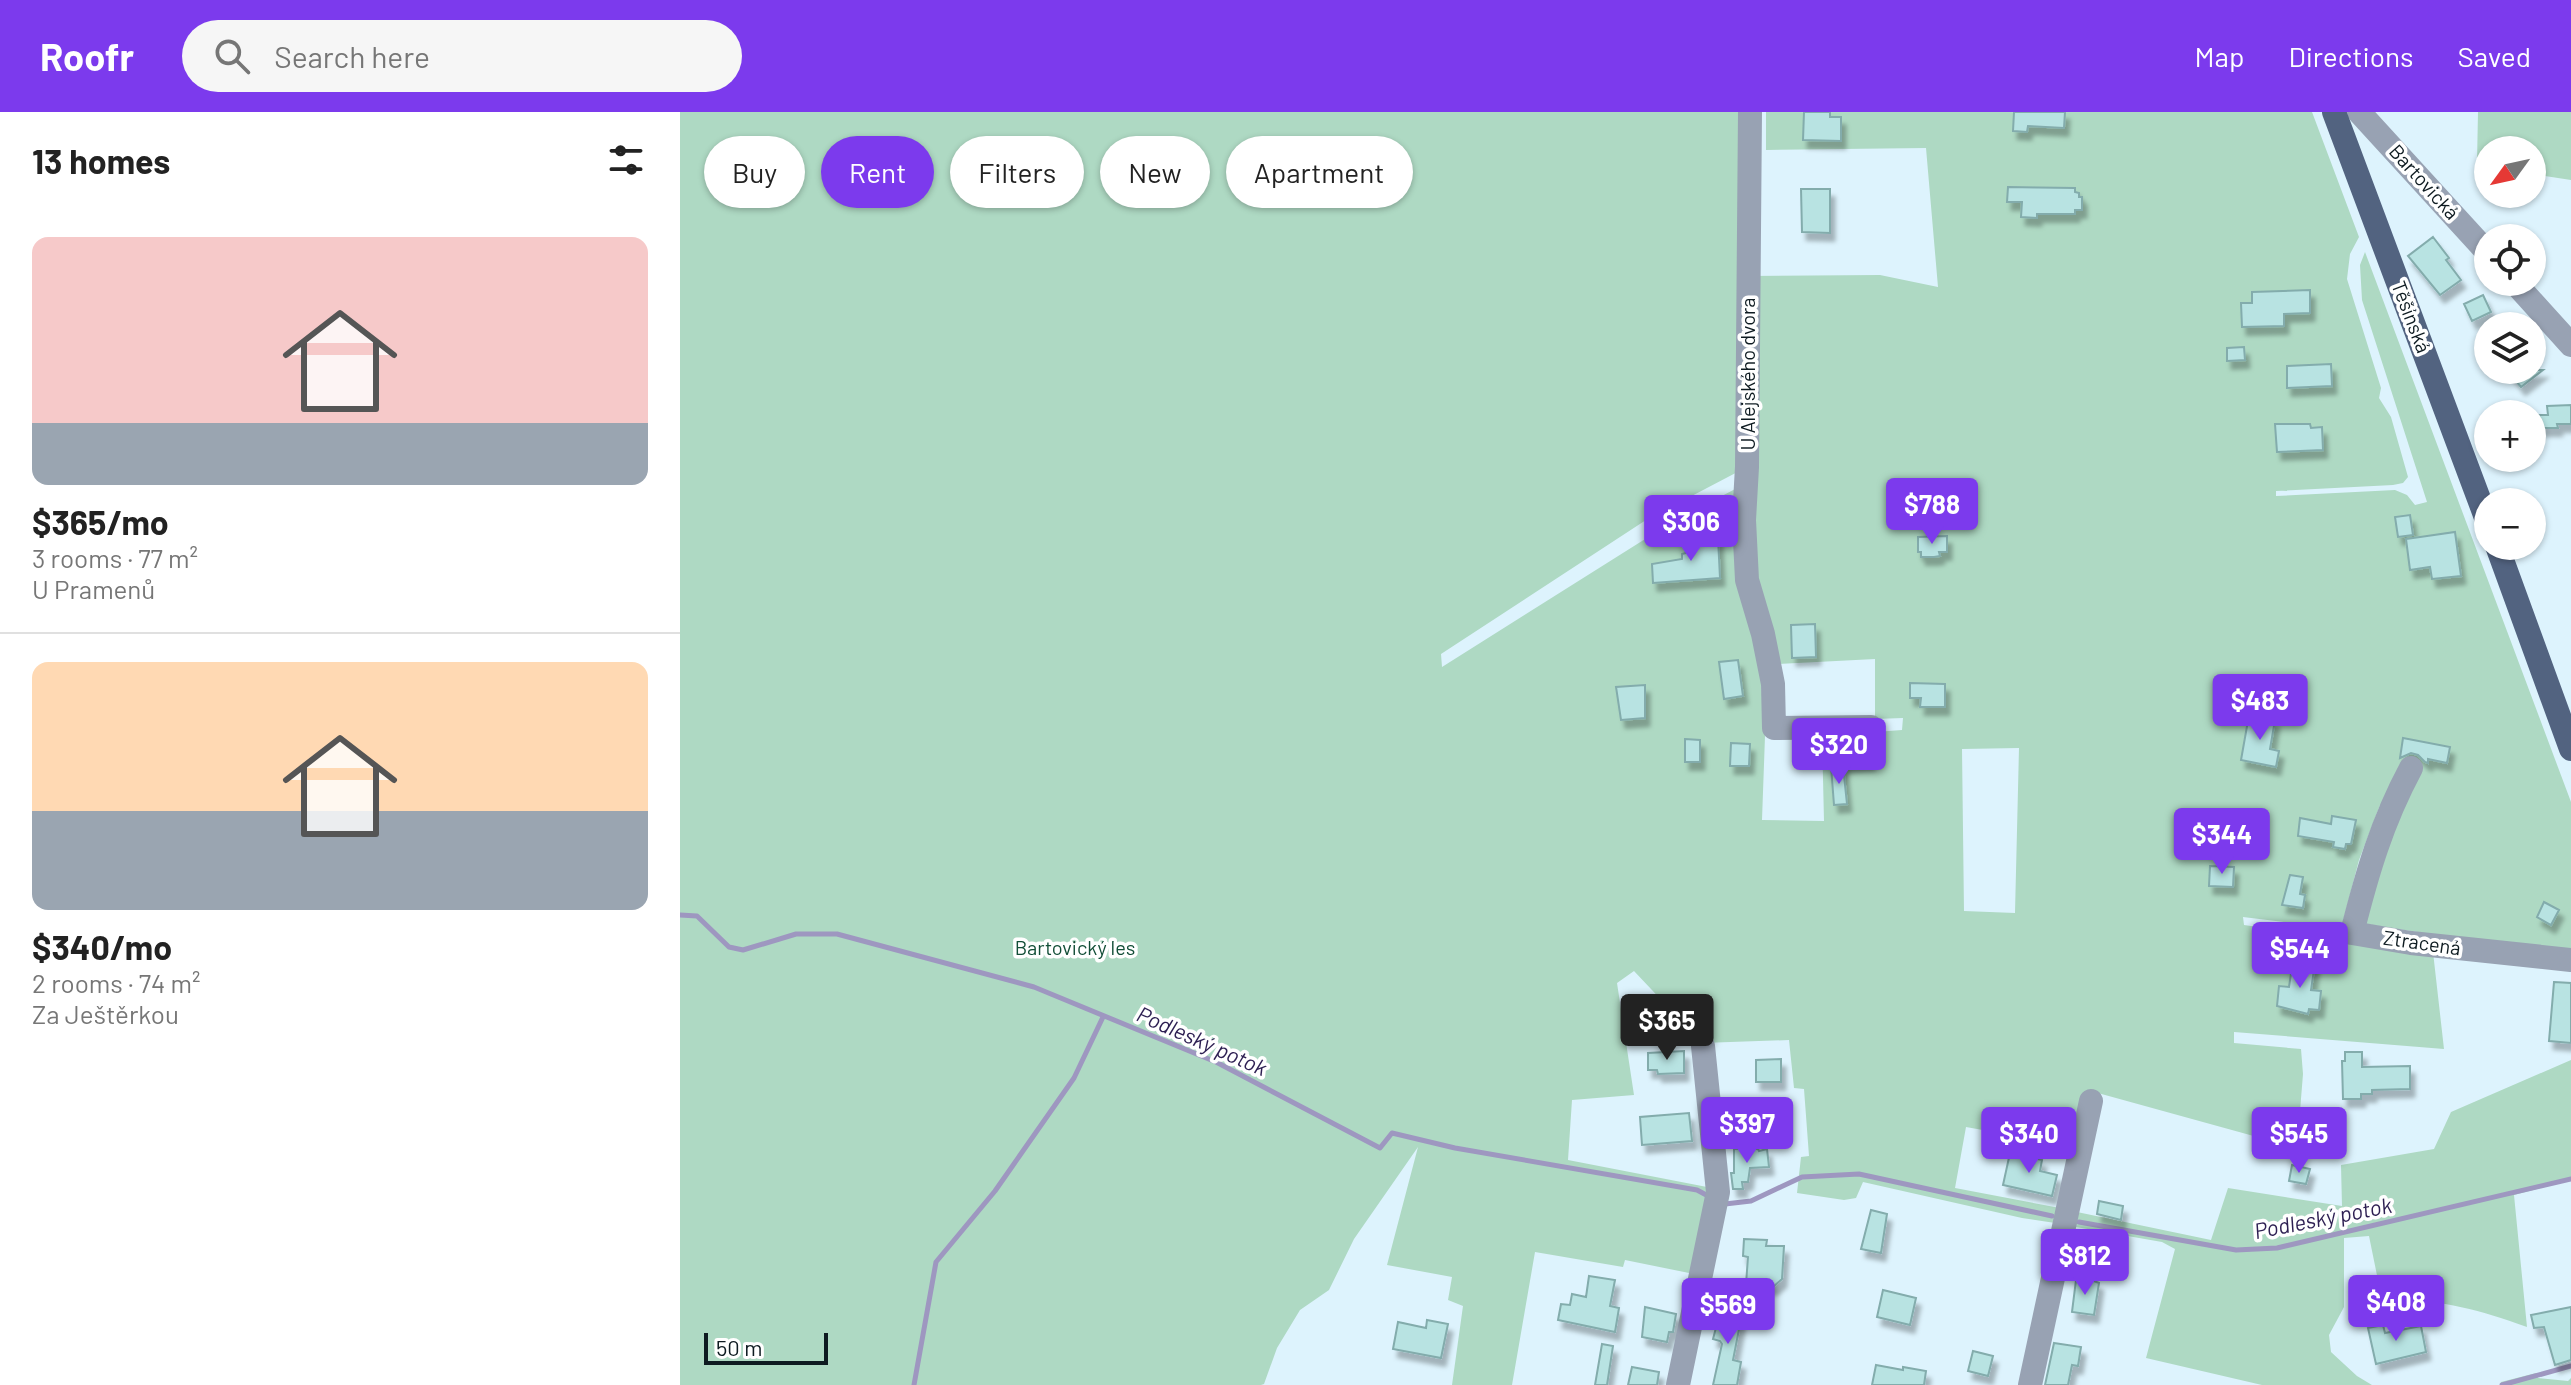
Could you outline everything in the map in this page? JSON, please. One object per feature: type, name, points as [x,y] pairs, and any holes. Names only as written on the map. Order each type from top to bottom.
[{"type":"main road","name":"Těšínská","points":[[2334,112],[2475,488]]},
{"type":"main road","points":[[2502,560],[2571,749]]},
{"type":"street","name":"U Alejského dvora","points":[[1750,112],[1744,520],[1747,580],[1763,634],[1773,684],[1774,728],[1871,727]]},
{"type":"street","name":"Bartovická","points":[[2359,112],[2474,238]]},
{"type":"street","points":[[2527,296],[2571,345]]},
{"type":"street","name":"Ztracená","points":[[2411,768],[2369,864],[2352,933],[2411,943],[2571,960]]},
{"type":"street","points":[[1678,1385],[1718,1192],[1703,1046]]},
{"type":"street","points":[[2030,1385],[2091,1101]]},
{"type":"green space","name":"Bartovický les","points":[[680,112],[1751,112],[1748,276],[1880,275],[1938,287],[1926,148],[1766,150],[1766,112],[2312,112],[2359,237],[2350,254],[2347,279],[2381,388],[2379,398],[2391,417],[2408,477],[2403,483],[2393,485],[2276,491],[2276,496],[2395,490],[2407,495],[2415,505],[2427,502],[2362,300],[2360,265],[2365,252],[2474,543],[2474,560],[2480,560],[2571,802],[2571,956],[2366,924],[2380,805],[2359,860],[2341,929],[2243,917],[2244,925],[2433,952],[2444,1049],[2234,1032],[2234,1043],[2301,1049],[2303,1074],[2297,1148],[2087,1090],[2076,1147],[1966,1127],[1955,1188],[2065,1209],[2062,1224],[1863,1182],[1856,1198],[1844,1200],[1797,1193],[1801,1157],[1809,1156],[1804,1089],[1794,1088],[1789,1040],[1702,1043],[1634,971],[1617,983],[1634,1095],[1572,1100],[1568,1160],[1707,1187],[1694,1274],[1625,1260],[1623,1267],[1535,1252],[1512,1385],[1452,1385],[1463,1306],[1448,1300],[1452,1277],[1387,1265],[1418,1147],[1354,1239],[1329,1290],[1300,1310],[1277,1348],[1261,1385],[680,1385]],"holes":[[[1747,467],[1759,607],[1777,664],[1875,659],[1875,719],[1903,718],[1902,730],[1822,736],[1824,821],[1762,820],[1765,736],[1758,639],[1737,488],[1669,524],[1442,667],[1441,654],[1646,520]],[[2019,748],[2015,913],[1964,911],[1962,749]]]},
{"type":"green space","points":[[2478,112],[2571,112],[2571,180],[2546,176],[2546,136],[2478,136]]},
{"type":"green space","points":[[2571,1060],[2571,1180],[2514,1195],[2527,1327],[2456,1306],[2382,1300],[2369,1236],[2344,1238],[2344,1307],[2329,1335],[2331,1352],[2372,1385],[2262,1385],[2146,1358],[2175,1249],[2162,1242],[2076,1227],[2077,1212],[2211,1240],[2228,1188],[2342,1206],[2341,1165],[2434,1149],[2451,1112]]},
{"type":"green space","points":[[2536,1373],[2538,1378],[2568,1381],[2571,1378],[2571,1385],[2500,1385],[2501,1382]]},
{"type":"building","points":[[1804,112],[1830,112],[1830,117],[1841,117],[1841,141],[1803,140]]},
{"type":"building","points":[[2014,112],[2065,112],[2064,128],[2028,126],[2027,132],[2013,131]]},
{"type":"building","points":[[2008,187],[2075,188],[2075,192],[2082,197],[2082,210],[2075,210],[2075,214],[2021,217],[2022,202],[2007,202]]},
{"type":"building","points":[[1801,189],[1830,189],[1830,233],[1802,232]]},
{"type":"building","points":[[2433,237],[2461,280],[2440,295],[2408,256]]},
{"type":"building","points":[[2310,290],[2310,313],[2284,314],[2284,326],[2242,327],[2241,303],[2252,303],[2252,292]]},
{"type":"building","points":[[2483,296],[2491,312],[2474,312],[2472,321],[2464,304]]},
{"type":"building","points":[[2244,347],[2245,360],[2227,361],[2227,348]]},
{"type":"building","points":[[2331,364],[2332,386],[2287,388],[2287,366]]},
{"type":"building","points":[[2571,405],[2571,424],[2546,428],[2547,406]]},
{"type":"building","points":[[2275,424],[2322,427],[2323,450],[2277,452]]},
{"type":"building","points":[[2410,515],[2413,535],[2398,537],[2395,517]]},
{"type":"building","points":[[2455,532],[2461,576],[2432,579],[2430,567],[2410,570],[2406,539]]},
{"type":"building","points":[[1947,536],[1947,552],[1939,552],[1940,556],[1921,557],[1918,537]]},
{"type":"building","points":[[1718,538],[1720,578],[1653,583],[1652,564],[1682,559],[1682,554],[1686,553],[1685,540]]},
{"type":"building","points":[[1815,624],[1816,657],[1792,658],[1791,625]]},
{"type":"building","points":[[1738,660],[1743,696],[1724,699],[1719,662]]},
{"type":"building","points":[[1910,683],[1945,684],[1945,707],[1920,707],[1921,698],[1910,698]]},
{"type":"building","points":[[1645,685],[1645,718],[1621,720],[1616,687]]},
{"type":"building","points":[[2249,715],[2275,720],[2270,749],[2279,751],[2276,767],[2241,760]]},
{"type":"building","points":[[2403,738],[2450,747],[2447,763],[2428,759],[2428,763],[2411,753],[2400,758]]},
{"type":"building","points":[[1685,739],[1700,740],[1700,762],[1685,762]]},
{"type":"building","points":[[1731,743],[1750,744],[1749,766],[1730,766]]},
{"type":"building","points":[[1869,743],[1870,762],[1839,765],[1837,746]]},
{"type":"building","points":[[1831,766],[1843,766],[1847,804],[1834,805]]},
{"type":"building","points":[[2332,816],[2356,820],[2351,844],[2346,844],[2345,849],[2333,847],[2334,842],[2298,836],[2300,818],[2331,824]]},
{"type":"building","points":[[2210,866],[2234,867],[2233,887],[2209,886]]},
{"type":"building","points":[[2290,875],[2303,877],[2300,894],[2305,895],[2303,908],[2282,905]]},
{"type":"building","points":[[2544,902],[2559,910],[2551,925],[2537,917]]},
{"type":"building","points":[[2307,942],[2332,945],[2330,961],[2305,958]]},
{"type":"building","points":[[2293,960],[2315,963],[2311,990],[2321,991],[2319,1010],[2309,1009],[2308,1014],[2277,1006],[2279,986],[2289,987]]},
{"type":"building","points":[[2554,982],[2571,983],[2571,1043],[2549,1041]]},
{"type":"building","points":[[1684,1051],[1684,1073],[1658,1074],[1657,1070],[1648,1070],[1648,1053]]},
{"type":"building","points":[[2345,1052],[2362,1052],[2362,1067],[2410,1066],[2410,1089],[2372,1090],[2372,1094],[2361,1094],[2361,1099],[2343,1099],[2342,1061],[2345,1061]]},
{"type":"building","points":[[1781,1059],[1781,1082],[1756,1082],[1756,1060]]},
{"type":"building","points":[[1689,1113],[1692,1141],[1642,1145],[1640,1117]]},
{"type":"building","points":[[1734,1149],[1759,1151],[1767,1149],[1769,1167],[1750,1168],[1748,1182],[1742,1182],[1743,1189],[1733,1189]]},
{"type":"building","points":[[2010,1153],[2042,1160],[2040,1171],[2057,1175],[2052,1196],[2003,1185]]},
{"type":"building","points":[[2292,1165],[2310,1169],[2306,1184],[2289,1181]]},
{"type":"building","points":[[2099,1201],[2123,1206],[2121,1220],[2097,1214]]},
{"type":"building","points":[[1871,1210],[1887,1214],[1881,1253],[1861,1249]]},
{"type":"building","points":[[1744,1239],[1767,1240],[1766,1246],[1784,1246],[1782,1279],[1773,1287],[1746,1284],[1748,1257],[1743,1256]]},
{"type":"building","points":[[1589,1276],[1615,1280],[1610,1306],[1619,1308],[1615,1332],[1558,1320],[1561,1304],[1570,1305],[1572,1294],[1586,1297]]},
{"type":"building","points":[[2086,1278],[2099,1283],[2094,1315],[2072,1312],[2076,1280]]},
{"type":"building","points":[[1883,1290],[1916,1298],[1910,1325],[1877,1317]]},
{"type":"building","points":[[1722,1305],[1743,1309],[1733,1360],[1741,1362],[1737,1385],[1713,1385],[1722,1344],[1713,1339]]},
{"type":"building","points":[[1645,1307],[1676,1314],[1673,1332],[1669,1332],[1667,1342],[1642,1337]]},
{"type":"building","points":[[2571,1307],[2571,1360],[2555,1365],[2544,1327],[2534,1328],[2531,1315]]},
{"type":"building","points":[[1427,1320],[1448,1324],[1441,1358],[1393,1349],[1398,1322],[1426,1328]]},
{"type":"building","points":[[2383,1325],[2385,1333],[2421,1326],[2426,1352],[2376,1364],[2368,1328]]},
{"type":"building","points":[[2054,1343],[2081,1347],[2078,1366],[2072,1365],[2068,1385],[2045,1385]]},
{"type":"building","points":[[1602,1344],[1613,1346],[1607,1385],[1595,1385]]},
{"type":"building","points":[[1973,1351],[1993,1356],[1988,1376],[1968,1371]]},
{"type":"building","points":[[1876,1365],[1926,1371],[1924,1385],[1872,1385]]},
{"type":"building","points":[[1632,1367],[1659,1372],[1657,1385],[1628,1385]]},
{"type":"waterway","name":"Podleský potok","points":[[680,915],[697,916],[729,947],[743,950],[796,934],[837,934],[1034,987],[1216,1062],[1380,1148],[1392,1133],[1455,1148],[1697,1190],[1710,1197]]},
{"type":"waterway","points":[[914,1385],[936,1262],[995,1191],[1074,1078],[1103,1017]]},
{"type":"waterway","name":"Podleský potok","points":[[1725,1204],[1751,1201],[1802,1177],[1859,1174],[2052,1216]]},
{"type":"waterway","name":"Podleský potok","points":[[2079,1222],[2236,1250],[2277,1248],[2571,1179]]},
{"type":"waterway","points":[[2502,1385],[2571,1366]]}]
